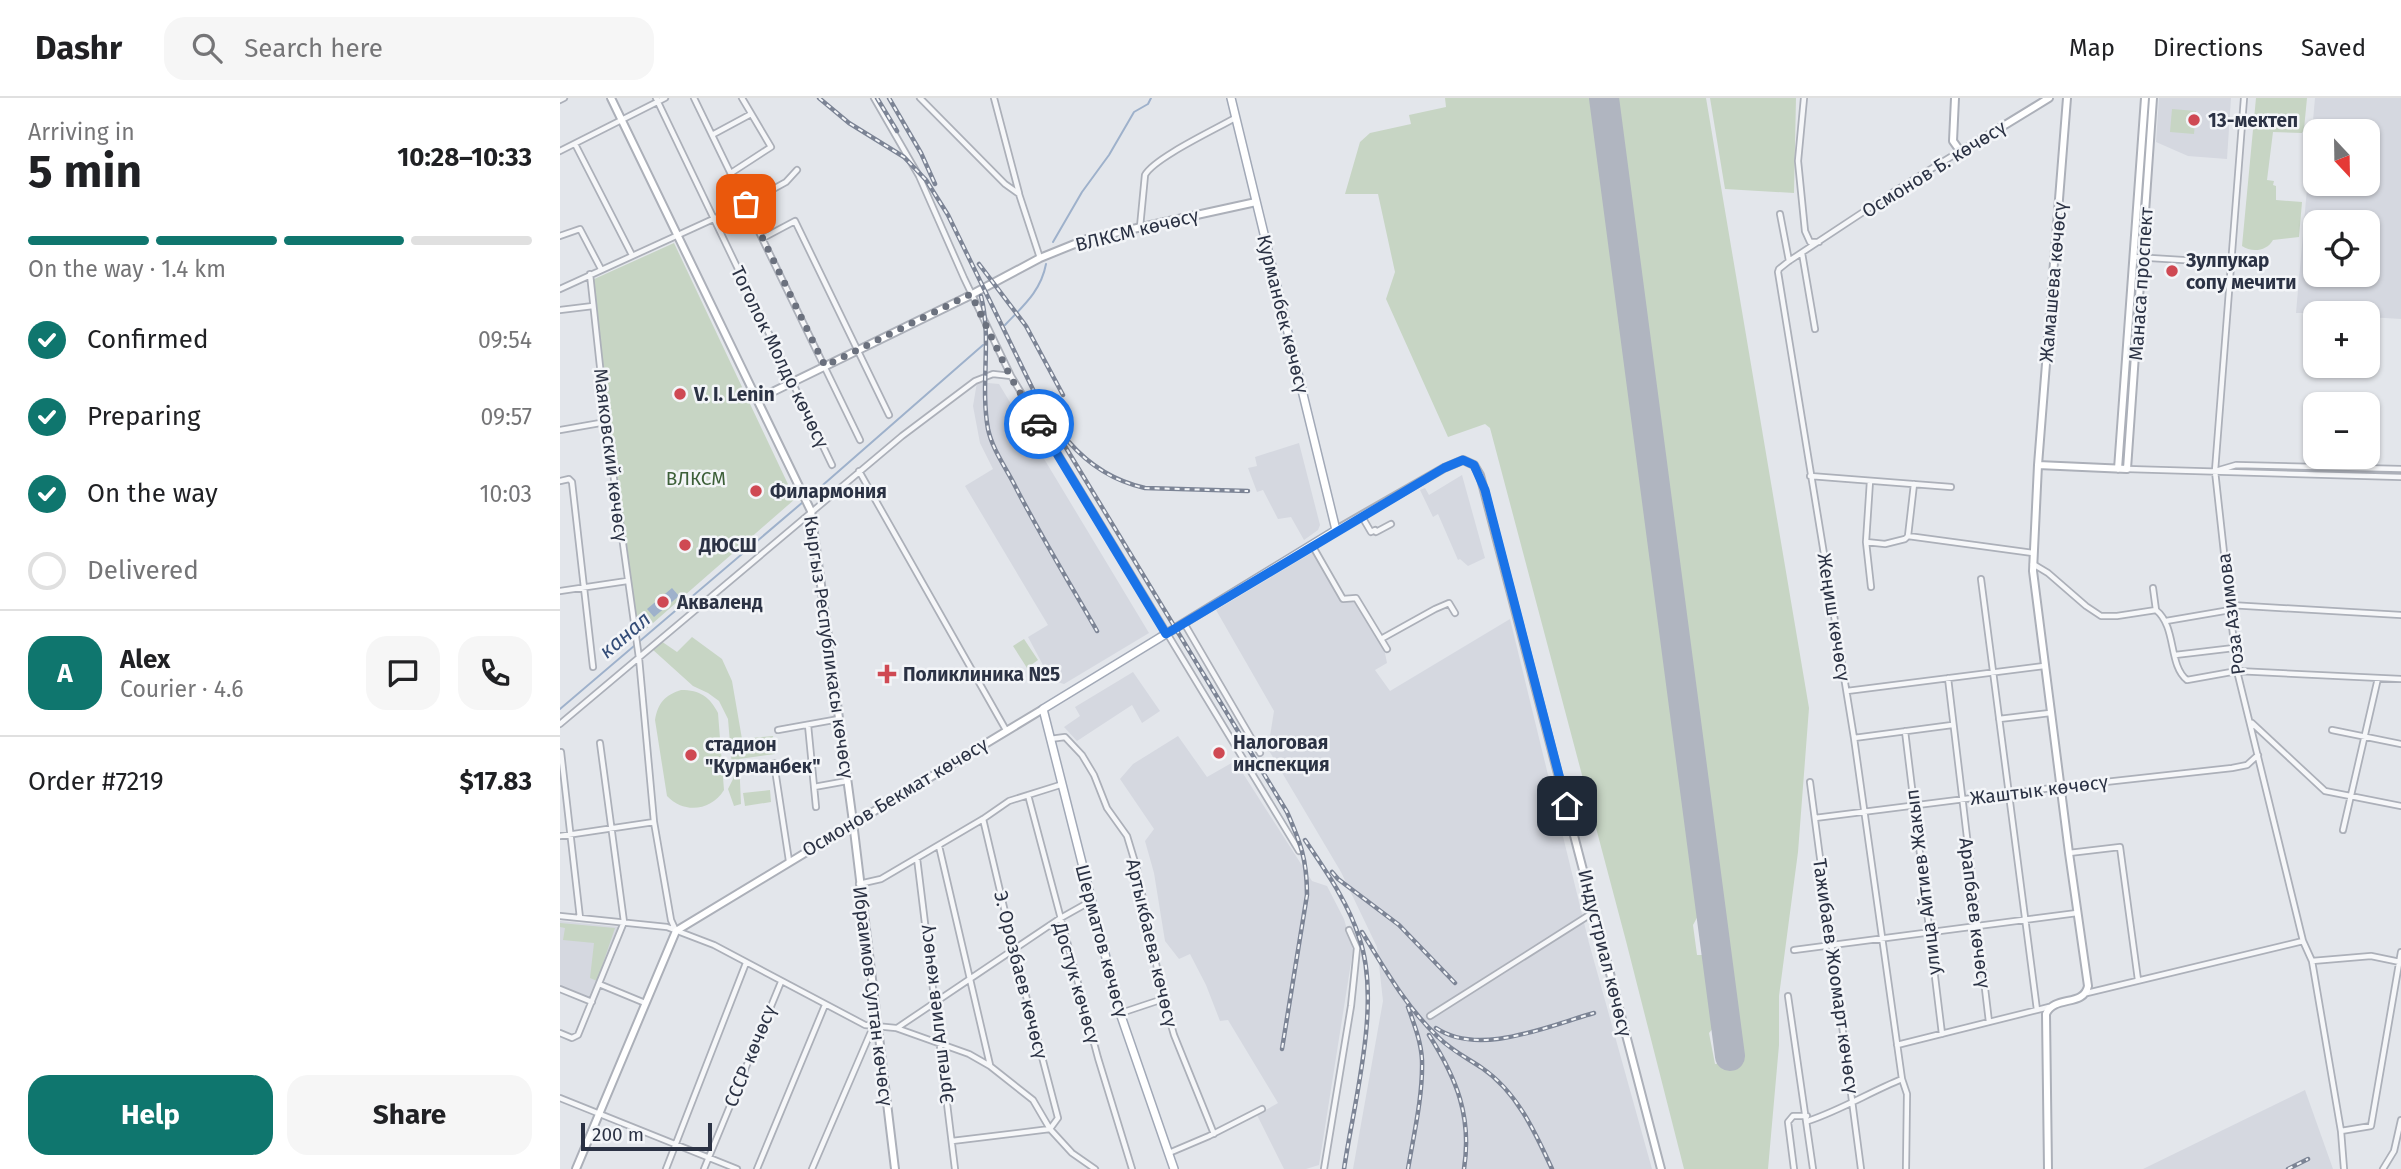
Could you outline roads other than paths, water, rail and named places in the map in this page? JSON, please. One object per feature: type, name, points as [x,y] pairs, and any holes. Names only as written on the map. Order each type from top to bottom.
[{"type":"main road","name":"Кыргыз Республикасы көчөсү","points":[[611,98],[811,511],[853,822]]},
{"type":"main road","name":"Курманбек көчөсү","points":[[1231,98],[1336,530]]},
{"type":"main road","points":[[1955,98],[1953,141],[1958,148],[1964,150]]},
{"type":"main road","name":"Осмонов Б. көчөсү","points":[[1964,150],[2049,98]]},
{"type":"main road","name":"Жамашева көчөсү","points":[[2067,98],[2038,466],[2033,565],[2087,993]]},
{"type":"main road","points":[[2118,469],[2139,181],[2147,120],[2145,98]]},
{"type":"main road","name":"Манаса проспект","points":[[2127,469],[2148,182],[2147,120],[2153,98]]},
{"type":"main road","points":[[2139,181],[2148,182]]},
{"type":"main road","name":"ВЛКСМ көчөсү","points":[[758,399],[1040,258],[1087,239],[1256,202]]},
{"type":"main road","name":"Индустриал көчөсү","points":[[1361,516],[1444,468],[1463,460],[1474,465],[1485,490],[1661,1169]]},
{"type":"main road","points":[[2038,466],[2127,469]]},
{"type":"main road","points":[[1336,530],[1361,516]]},
{"type":"main road","name":"Осмонов Бекмат көчөсү","points":[[676,931],[1336,530]]},
{"type":"main road","name":"Шерматов көчөсү","points":[[1042,709],[1121,1013],[1174,1169]]},
{"type":"main road","name":"Ибраимов Султан көчөсү","points":[[853,822],[895,1169]]},
{"type":"main road","points":[[576,1169],[676,931]]},
{"type":"main road","points":[[2048,1169],[2045,1022],[2049,1007],[2087,993]]},
{"type":"street","points":[[560,151],[665,98]]},
{"type":"street","points":[[694,98],[860,440]]},
{"type":"street","points":[[730,173],[771,148],[741,98]]},
{"type":"street","points":[[874,98],[919,176],[1010,376],[1299,851]]},
{"type":"street","points":[[920,98],[1005,184],[1019,194]]},
{"type":"street","points":[[994,98],[1019,194],[1040,258]]},
{"type":"street","points":[[1804,98],[1798,161],[1805,231],[1810,242],[1820,242]]},
{"type":"street","name":"Роза Азимова","points":[[2244,98],[2214,471],[2237,671],[2303,941],[2312,961],[2341,1131],[2344,1169]]},
{"type":"street","name":"Тоголок Молдо көчөсү","points":[[657,100],[832,465]]},
{"type":"street","points":[[712,135],[751,114]]},
{"type":"street","points":[[1140,227],[1147,170],[1235,118]]},
{"type":"street","points":[[575,144],[632,255]]},
{"type":"street","name":"Осмонов Б. көчөсү","points":[[1820,242],[1892,193],[1964,150]]},
{"type":"street","points":[[560,289],[746,204],[786,182],[797,170]]},
{"type":"street","points":[[1780,214],[1789,261],[1820,242]]},
{"type":"street","points":[[763,239],[795,221],[889,415]]},
{"type":"street","points":[[560,236],[580,229],[601,269]]},
{"type":"street","points":[[1802,253],[1815,329]]},
{"type":"street","points":[[2134,257],[2231,263]]},
{"type":"street","name":"Жеңиш көчөсү","points":[[1789,261],[1779,269],[1778,278],[1847,691],[1902,1079],[1908,1094],[1906,1169]]},
{"type":"street","name":"Маяковский көчөсү","points":[[590,274],[606,422],[639,658]]},
{"type":"street","points":[[560,310],[593,306]]},
{"type":"street","points":[[560,724],[859,471],[975,380],[993,374],[1010,376]]},
{"type":"street","points":[[2124,383],[2133,383]]},
{"type":"street","points":[[560,430],[606,422]]},
{"type":"street","points":[[2214,471],[2236,465],[2401,469]]},
{"type":"street","points":[[2127,469],[2401,477]]},
{"type":"street","points":[[859,471],[1006,730]]},
{"type":"street","points":[[1810,476],[1951,487]]},
{"type":"street","points":[[560,481],[569,479],[572,482],[593,667]]},
{"type":"street","points":[[1870,481],[1866,542],[1871,587]]},
{"type":"street","points":[[1908,536],[1914,484]]},
{"type":"street","points":[[1361,516],[1371,532],[1391,524]]},
{"type":"street","points":[[1866,542],[1885,544],[1908,536],[2033,552]]},
{"type":"street","points":[[1312,545],[1343,599],[1356,598],[1387,649]]},
{"type":"street","points":[[2033,565],[2048,573],[2101,616],[2156,610]]},
{"type":"street","points":[[1981,579],[2037,1010]]},
{"type":"street","points":[[560,590],[627,581]]},
{"type":"street","points":[[2153,588],[2156,610],[2166,621],[2182,677],[2187,680],[2237,671],[2401,679]]},
{"type":"street","points":[[1381,639],[1435,608],[1449,603],[1455,612]]},
{"type":"street","points":[[2166,621],[2230,608],[2401,615]]},
{"type":"street","points":[[1184,623],[1260,753]]},
{"type":"street","points":[[2175,656],[2234,648]]},
{"type":"street","points":[[639,658],[654,822],[671,920],[676,931]]},
{"type":"street","points":[[1847,691],[2044,666]]},
{"type":"street","name":"Арапбаев көчөсү","points":[[1948,678],[1989,1022]]},
{"type":"street","points":[[2343,830],[2378,678]]},
{"type":"street","points":[[1999,719],[2050,713]]},
{"type":"street","points":[[778,730],[839,719]]},
{"type":"street","points":[[2250,720],[2325,791],[2401,806]]},
{"type":"street","points":[[808,725],[816,807]]},
{"type":"street","points":[[1854,738],[1952,725]]},
{"type":"street","points":[[2332,730],[2401,744]]},
{"type":"street","name":"улица Айтиев Жакып","points":[[1906,731],[1942,1034]]},
{"type":"street","name":"Артыкбаева көчөсү","points":[[1050,739],[1066,737],[1073,744],[1094,775],[1107,808],[1126,836],[1137,869],[1163,999],[1184,1066],[1214,1134]]},
{"type":"street","points":[[560,1033],[572,1038],[578,1035],[625,922],[600,743]]},
{"type":"street","points":[[561,752],[580,918]]},
{"type":"street","name":"Жаштык көчөсү","points":[[1815,818],[2232,768],[2247,765],[2259,755]]},
{"type":"street","points":[[774,763],[789,861]]},
{"type":"street","points":[[814,787],[847,781]]},
{"type":"street","name":"Тажибаев Жоомарт көчөсү","points":[[1810,782],[1861,1169]]},
{"type":"street","points":[[859,884],[881,879],[1009,801],[1060,785]]},
{"type":"street","name":"Достук көчөсү","points":[[1028,795],[1059,919],[1132,1169]]},
{"type":"street","name":"Э. Орозбаев көчөсү","points":[[983,819],[1058,1118],[1050,1129]]},
{"type":"street","points":[[560,836],[654,822]]},
{"type":"street","points":[[939,846],[990,1066]]},
{"type":"street","points":[[2069,853],[2120,847],[2138,980]]},
{"type":"street","name":"Эргеш Алиев көчөсү","points":[[917,858],[955,1169]]},
{"type":"street","points":[[896,1028],[1059,919],[1092,901]]},
{"type":"street","points":[[1430,1016],[1594,912]]},
{"type":"street","points":[[1794,950],[2077,913]]},
{"type":"street","points":[[560,916],[667,927],[714,945],[865,1025],[896,1028],[939,1042],[990,1066],[1033,1100],[1050,1129],[1072,1153],[1095,1169]]},
{"type":"street","points":[[1324,1169],[1351,1006],[1357,948],[1349,930]]},
{"type":"street","points":[[2087,993],[2303,941]]},
{"type":"street","points":[[2341,1131],[2371,1126],[2401,952]]},
{"type":"street","points":[[2312,961],[2371,956],[2400,962]]},
{"type":"street","points":[[666,1169],[746,962]]},
{"type":"street","name":"СССР көчөсү","points":[[704,1169],[781,982]]},
{"type":"street","points":[[600,984],[645,1003]]},
{"type":"street","points":[[560,989],[592,1002]]},
{"type":"street","points":[[1788,996],[1813,1169]]},
{"type":"street","points":[[1121,1013],[1163,999]]},
{"type":"street","points":[[757,1169],[825,1005]]},
{"type":"street","points":[[1897,1045],[2049,1007]]},
{"type":"street","points":[[812,1169],[870,1034],[878,1026]]},
{"type":"street","points":[[1794,1169],[1788,1122],[1793,1116],[1807,1119],[1854,1102],[1902,1079]]},
{"type":"street","points":[[560,1098],[737,1169]]},
{"type":"street","points":[[1168,1154],[1262,1109]]},
{"type":"street","points":[[2383,1169],[2394,1150],[2401,1120]]},
{"type":"street","points":[[952,1141],[1050,1129]]},
{"type":"water","name":"Акваленд","points":[[672,588],[679,596],[654,617],[647,609]]},
{"type":"waterway","points":[[1053,242],[1134,112],[1148,104],[1151,98]]},
{"type":"waterway","points":[[1005,325],[1036,290],[1046,264]]},
{"type":"waterway","name":"канал","points":[[808,498],[983,345]]},
{"type":"waterway","name":"канал","points":[[560,709],[803,502]]},
{"type":"railway","points":[[819,98],[849,123],[904,157],[926,180],[948,215],[1043,410],[1287,812],[1302,852],[1307,895],[1282,1049]]},
{"type":"railway","points":[[877,98],[897,131]]},
{"type":"railway","points":[[889,98],[921,153],[935,184]]},
{"type":"railway","points":[[979,264],[1026,326],[1063,395]]},
{"type":"railway","points":[[981,296],[986,329],[985,396],[990,436],[1033,520],[1097,631]]},
{"type":"railway","points":[[1069,442],[1103,471],[1134,485],[1145,488],[1248,491]]},
{"type":"railway","points":[[1305,840],[1349,911],[1365,963],[1368,991],[1364,1052],[1344,1169]]},
{"type":"railway","points":[[1332,872],[1399,925],[1455,983]]},
{"type":"railway","points":[[1362,932],[1397,987],[1427,1026],[1448,1046],[1494,1078],[1515,1101],[1532,1127],[1552,1169]]},
{"type":"railway","points":[[1408,1007],[1419,1039],[1422,1060],[1420,1101],[1408,1169]]},
{"type":"railway","points":[[1436,1028],[1453,1036],[1472,1040],[1493,1039],[1535,1031],[1594,1013]]},
{"type":"railway","points":[[1429,1035],[1447,1067],[1460,1099],[1466,1132],[1464,1169]]},
{"type":"railway","points":[[2288,1169],[2308,1159]]},
{"type":"place","name":"13-мектеп","points":[[2194,120]]},
{"type":"place","name":"Зулпукар сопу мечити","points":[[2172,271]]},
{"type":"place","name":"V. I. Lenin","points":[[680,394]]},
{"type":"place","name":"Филармония","points":[[756,491]]},
{"type":"place","name":"ДЮСШ","points":[[685,545]]},
{"type":"place","name":"Акваленд","points":[[663,602]]},
{"type":"place","name":"Поликлиника №5","points":[[887,674]]},
{"type":"place","name":"Налоговая инспекция","points":[[1219,753]]},
{"type":"place","name":"стадион \"Курманбек\"","points":[[691,755]]},
{"type":"park label","name":"ВЛКСМ","points":[[696,478]]}]
